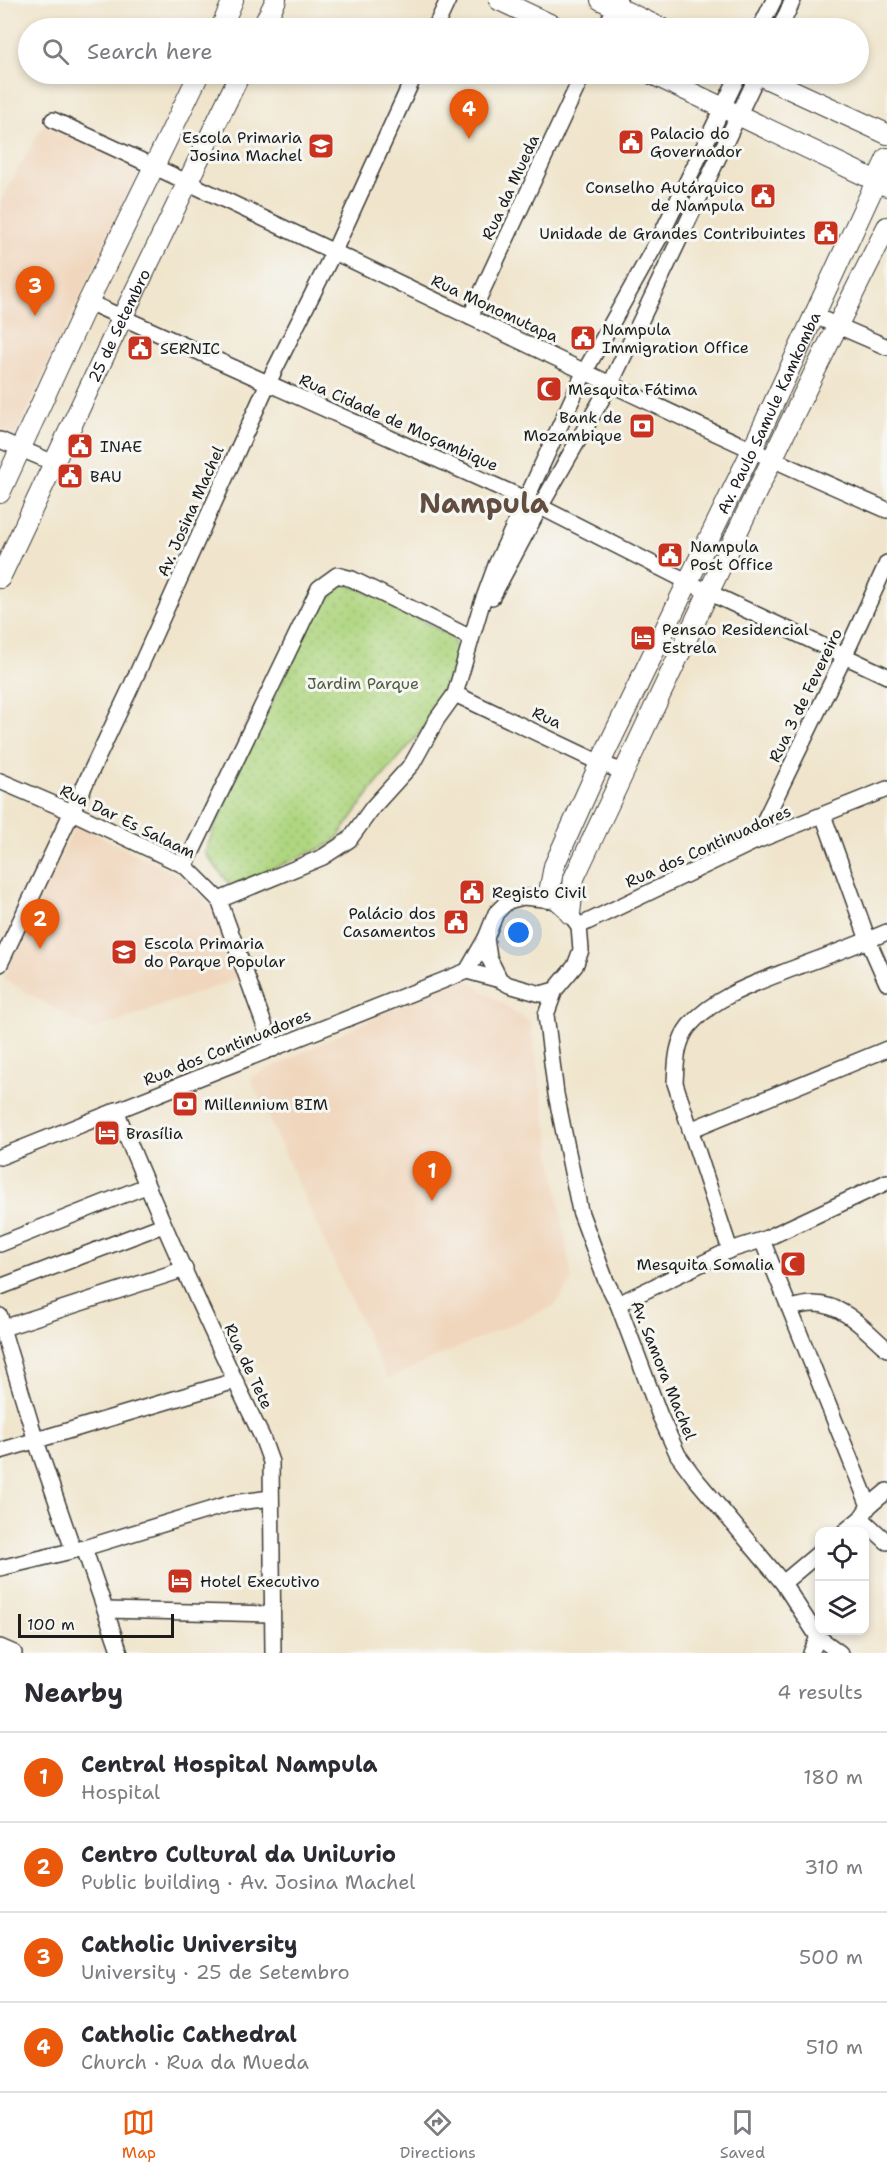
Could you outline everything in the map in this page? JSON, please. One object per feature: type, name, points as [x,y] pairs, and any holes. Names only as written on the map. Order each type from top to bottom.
[{"type":"main road","points":[[225,18],[233,0]]},
{"type":"main road","points":[[267,18],[276,0]]},
{"type":"main road","points":[[499,0],[537,18]]},
{"type":"main road","points":[[612,2],[643,18]]},
{"type":"main road","points":[[0,493],[88,302],[194,84]]},
{"type":"main road","name":"25 de Setembro","points":[[0,578],[235,84]]},
{"type":"main road","points":[[673,84],[882,183]]},
{"type":"main road","points":[[780,84],[887,134]]},
{"type":"main road","name":"Av. Paulo Samule Kamkomba","points":[[548,898],[555,866],[600,763],[815,316],[882,183],[887,158]]},
{"type":"main road","name":"Av. Paulo Samule Kamkomba","points":[[575,920],[574,878],[708,592],[887,227]]},
{"type":"street","points":[[440,18],[448,0]]},
{"type":"street","points":[[765,18],[774,0]]},
{"type":"street","points":[[785,18],[793,0]]},
{"type":"street","points":[[608,18],[612,2]]},
{"type":"street","name":"Av. Josina Machel","points":[[0,964],[268,383],[334,251],[410,84]]},
{"type":"street","name":"Rua da Mueda","points":[[470,317],[578,84]]},
{"type":"street","points":[[471,638],[540,507],[611,383],[680,242],[706,184],[731,111],[737,84]]},
{"type":"street","points":[[219,900],[323,857],[348,840],[373,807],[412,764],[437,719],[455,694],[496,565],[585,371],[662,233],[690,176],[751,84]]},
{"type":"street","name":"Rua Monomutapa","points":[[53,120],[773,460],[887,510]]},
{"type":"street","points":[[690,176],[706,184]]},
{"type":"street","points":[[662,233],[680,242]]},
{"type":"street","name":"Rua Cidade de Moçambique","points":[[88,302],[525,499],[708,592],[887,676]]},
{"type":"street","points":[[815,316],[887,347]]},
{"type":"street","points":[[0,440],[54,463]]},
{"type":"street","name":"Rua 3 de Fevereiro","points":[[754,842],[845,656],[887,563]]},
{"type":"street","points":[[185,866],[319,588],[337,575],[352,579],[471,638]]},
{"type":"street","name":"Rua","points":[[455,694],[600,763],[624,772]]},
{"type":"street","name":"Rua Dar Es Salaam","points":[[0,781],[72,812],[185,866],[219,900],[273,1049]]},
{"type":"street","name":"Rua dos Continuadores","points":[[575,920],[754,842],[887,789]]},
{"type":"street","points":[[823,815],[868,940],[887,983]]},
{"type":"street","points":[[546,1015],[555,990],[575,966],[581,950],[575,920],[555,900],[548,898],[523,897],[508,901],[496,913],[486,938],[467,971],[500,980],[528,992],[541,994],[555,990]]},
{"type":"street","points":[[730,1250],[675,1083],[678,1049],[688,1028],[714,1003],[732,994],[887,932]]},
{"type":"street","points":[[486,938],[489,958],[500,980]]},
{"type":"street","name":"Rua dos Continuadores","points":[[0,1156],[467,971]]},
{"type":"street","points":[[528,992],[546,1015]]},
{"type":"street","name":"Av. Samora Machel","points":[[546,1015],[556,1094],[580,1211],[660,1416],[678,1455],[695,1478],[783,1583],[818,1637],[840,1653]]},
{"type":"street","points":[[690,1130],[887,1049]]},
{"type":"street","name":"Rua de Tete","points":[[116,1110],[163,1225],[262,1437],[271,1462],[273,1653]]},
{"type":"street","points":[[618,1304],[730,1250],[762,1240],[887,1182]]},
{"type":"street","points":[[0,1244],[146,1186]]},
{"type":"street","points":[[0,1287],[163,1225]]},
{"type":"street","points":[[762,1240],[791,1308],[865,1512],[887,1542]]},
{"type":"street","points":[[120,1653],[106,1610],[36,1441],[1,1324],[185,1269]]},
{"type":"street","points":[[791,1308],[813,1304],[826,1305],[840,1310],[887,1349]]},
{"type":"street","points":[[0,1451],[235,1381]]},
{"type":"street","points":[[849,1527],[887,1491]]},
{"type":"street","points":[[0,1566],[79,1549],[232,1503],[272,1498]]},
{"type":"street","points":[[783,1583],[815,1555]]},
{"type":"street","points":[[106,1610],[273,1614]]},
{"type":"street","points":[[811,1653],[818,1637]]},
{"type":"street","points":[[0,1647],[14,1653]]},
{"type":"shaded area","points":[[45,121],[142,166],[15,436],[0,429],[0,203]]},
{"type":"shaded area","name":"Escola Primaria do Parque Popular","points":[[76,824],[194,884],[225,927],[240,978],[93,1030],[3,979]]},
{"type":"shaded area","points":[[461,976],[530,1022],[572,1280],[554,1306],[387,1379],[250,1078]]},
{"type":"green space","name":"Jardim Parque","points":[[342,582],[379,597],[452,637],[458,657],[424,728],[372,789],[334,843],[231,886],[205,853],[226,795],[327,590]]},
{"type":"place","name":"Catholic Cathedral","points":[[469,139]]},
{"type":"place","name":"Palacio do Governador","points":[[631,142]]},
{"type":"place","name":"Escola Primaria Josina Machel","points":[[321,146]]},
{"type":"place","name":"Conselho Autárquico de Nampula","points":[[763,196]]},
{"type":"place","name":"Unidade de Grandes Contribuintes","points":[[826,233]]},
{"type":"place","name":"Catholic University","points":[[35,316]]},
{"type":"place","name":"Nampula Immigration Office","points":[[583,338]]},
{"type":"place","name":"SERNIC","points":[[140,348]]},
{"type":"place","name":"Mesquita Fátima","points":[[549,389]]},
{"type":"place","name":"Bank de Mozambique","points":[[642,426]]},
{"type":"place","name":"INAE","points":[[80,446]]},
{"type":"place","name":"BAU","points":[[70,476]]},
{"type":"place","name":"Nampula Post Office","points":[[670,555]]},
{"type":"place","name":"Pensao Residencial Estrela","points":[[643,638]]},
{"type":"place","name":"Registo Civil","points":[[472,892]]},
{"type":"place","name":"Palácio dos Casamentos","points":[[456,922]]},
{"type":"place","name":"Centro Cultural da UniLurio","points":[[40,949]]},
{"type":"place","name":"Escola Primaria do Parque Popular","points":[[124,952]]},
{"type":"place","name":"Millennium BIM","points":[[185,1104]]},
{"type":"place","name":"Brasília","points":[[107,1133]]},
{"type":"place","name":"Central Hospital Nampula","points":[[432,1201]]},
{"type":"place","name":"Mesquita Somalia","points":[[793,1264]]},
{"type":"place","name":"Hotel Executivo","points":[[180,1581]]},
{"type":"district","name":"Nampula","points":[[484,503]]}]
